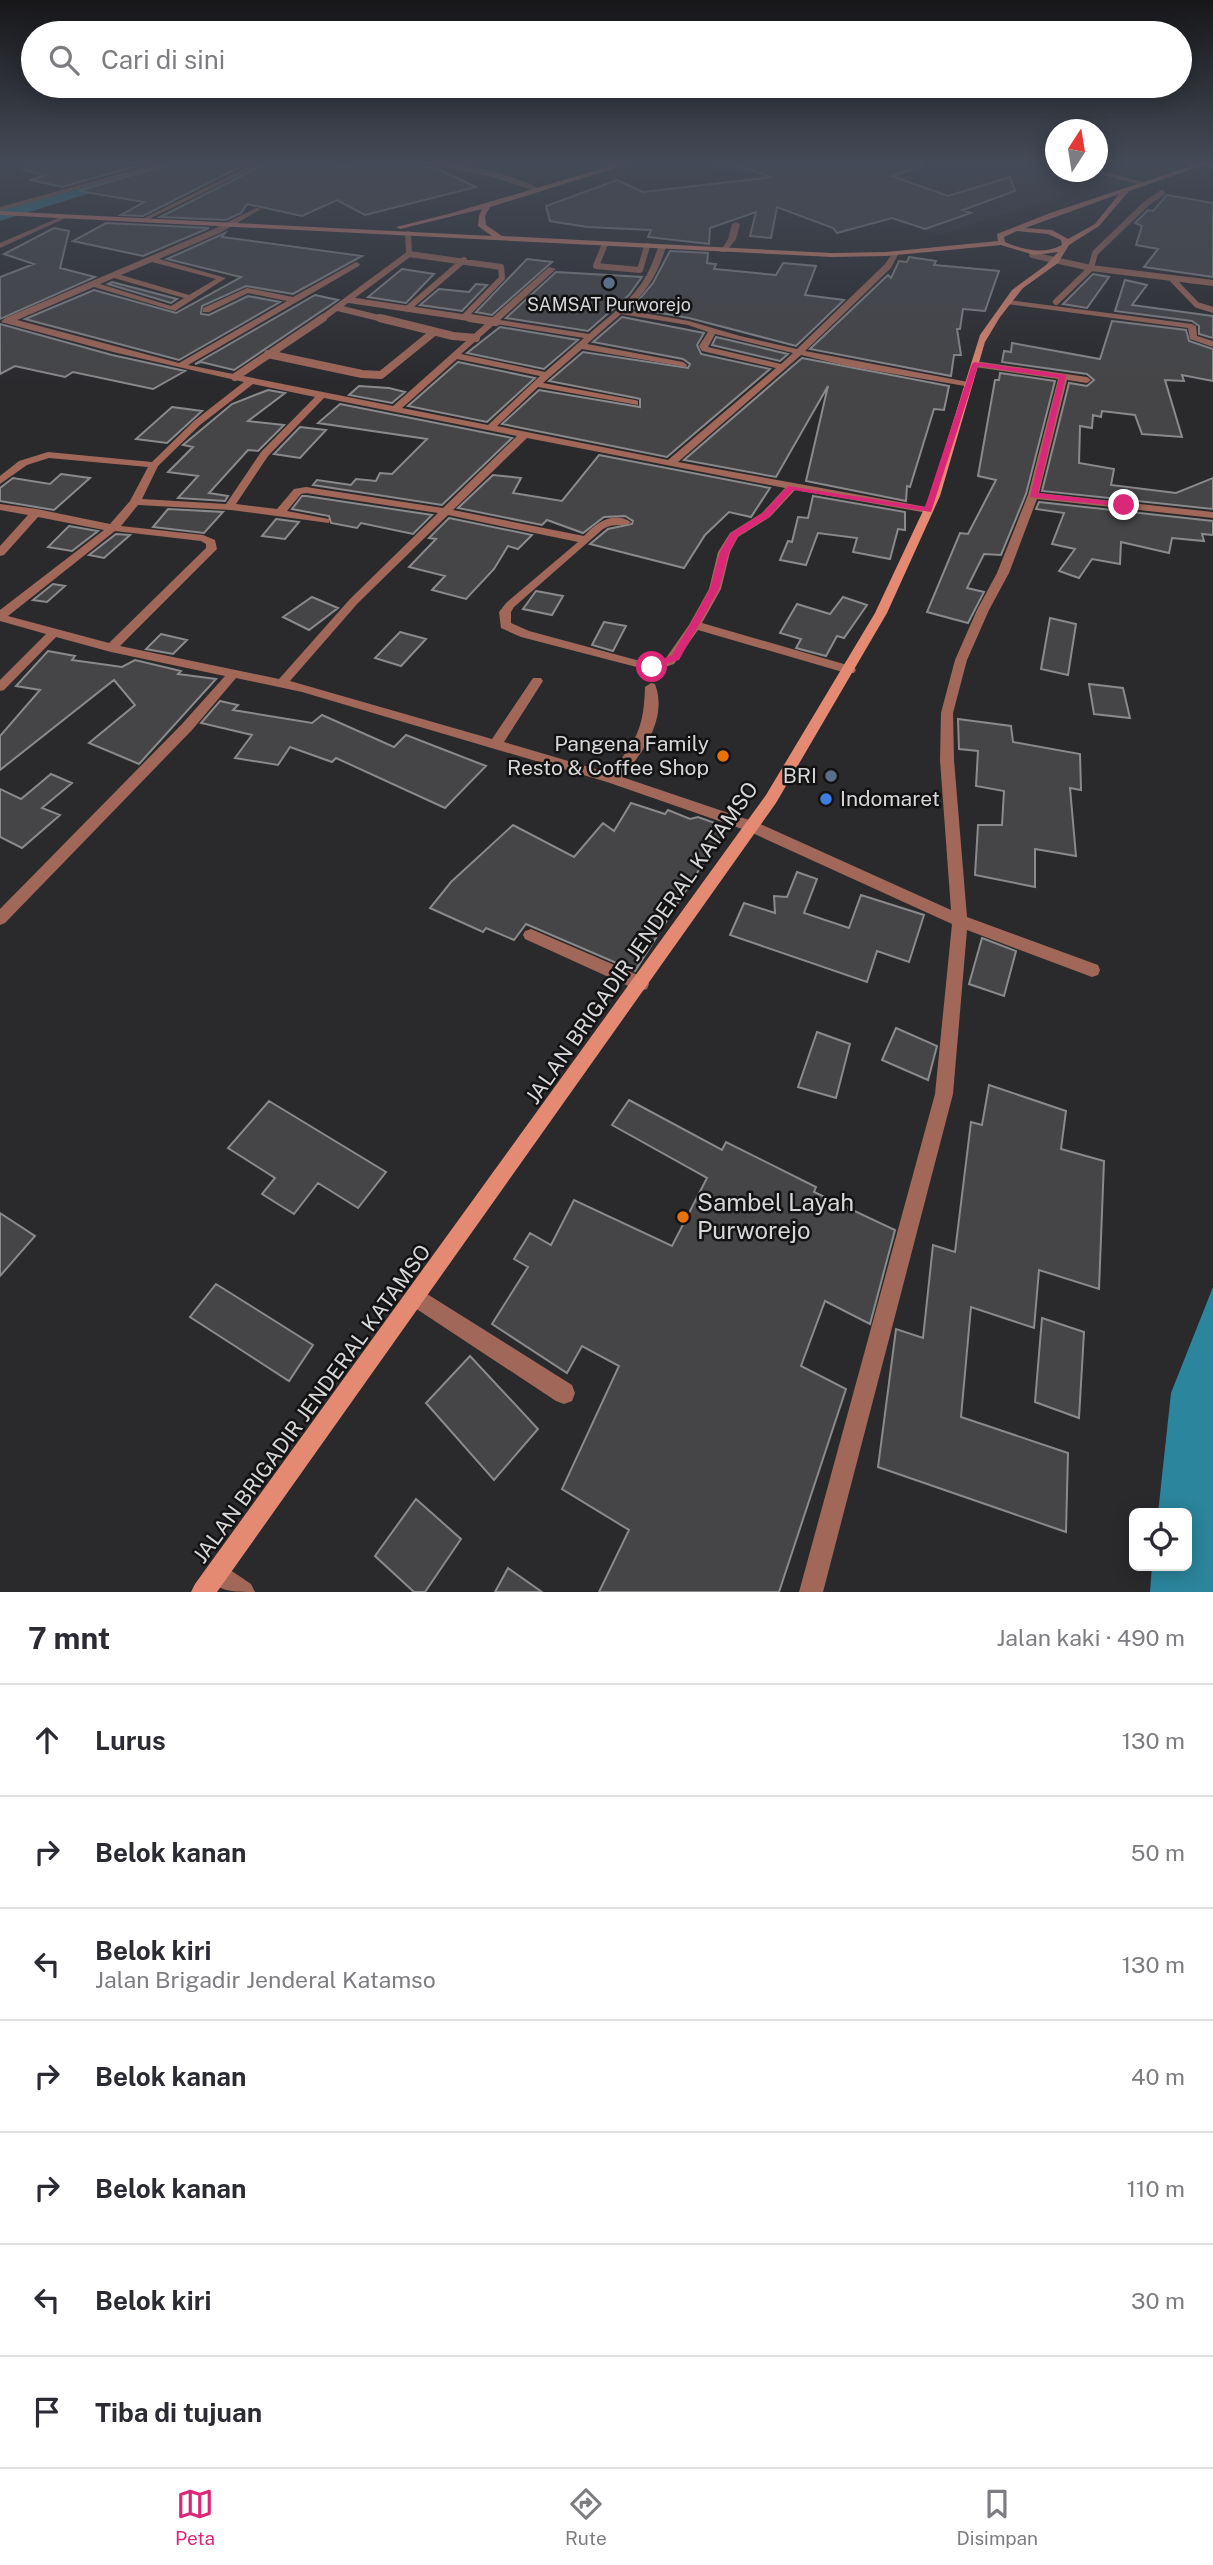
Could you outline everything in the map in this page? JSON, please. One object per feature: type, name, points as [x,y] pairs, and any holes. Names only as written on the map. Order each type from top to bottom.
[{"type":"main road","points":[[451,236],[832,255],[916,252],[1003,243],[1029,253],[1049,253],[1080,236]]},
{"type":"main road","points":[[497,236],[501,239]]},
{"type":"main road","points":[[916,252],[988,236]]},
{"type":"main road","points":[[1001,236],[999,239],[1003,243]]},
{"type":"main road","points":[[1054,236],[1065,246]]},
{"type":"main road","points":[[1055,262],[1065,246]]},
{"type":"main road","points":[[1029,253],[1036,266],[1033,275]]},
{"type":"main road","name":"JALAN BRIGADIR JENDERAL KATAMSO","points":[[203,1592],[753,827],[850,670],[881,613],[928,510],[989,324],[1033,275],[1055,262]]},
{"type":"street","points":[[0,246],[22,236]]},
{"type":"street","points":[[4,322],[201,236]]},
{"type":"street","points":[[723,250],[733,236]]},
{"type":"street","points":[[490,428],[536,384],[621,312],[648,284],[662,247]]},
{"type":"street","points":[[669,464],[783,367],[888,266],[897,253]]},
{"type":"street","points":[[93,284],[163,308],[177,308],[222,277],[151,259]]},
{"type":"street","points":[[180,366],[356,264]]},
{"type":"street","points":[[395,409],[496,322],[552,269]]},
{"type":"street","points":[[112,275],[192,298]]},
{"type":"street","points":[[206,310],[247,290],[296,300]]},
{"type":"street","points":[[1009,302],[1192,326],[1193,337],[1213,345]]},
{"type":"street","points":[[621,312],[690,323],[799,352],[968,385]]},
{"type":"street","points":[[4,322],[98,348],[180,366],[791,488],[928,510]]},
{"type":"street","points":[[496,322],[592,337]]},
{"type":"street","points":[[713,331],[704,344],[705,349],[783,367]]},
{"type":"street","points":[[582,346],[683,365]]},
{"type":"street","points":[[456,356],[547,375]]},
{"type":"street","points":[[975,364],[1087,380]]},
{"type":"street","points":[[811,1592],[944,1094],[960,921],[947,760],[947,713],[961,660],[1003,573],[1033,495],[1063,377]]},
{"type":"street","points":[[0,617],[113,528],[135,502],[154,465],[197,423],[252,380]]},
{"type":"street","points":[[536,384],[635,403]]},
{"type":"street","points":[[230,506],[264,454],[323,394]]},
{"type":"street","points":[[281,684],[354,601],[449,512],[524,435]]},
{"type":"street","points":[[0,481],[23,463],[48,455],[154,465]]},
{"type":"street","points":[[626,522],[610,520],[598,527],[510,606],[505,612],[505,625],[525,634],[652,667],[675,658],[715,589],[724,552],[734,535],[766,515],[791,488]]},
{"type":"street","points":[[281,511],[302,489],[449,512],[586,540]]},
{"type":"street","points":[[1033,495],[1213,515]]},
{"type":"street","points":[[135,502],[281,511],[325,521]]},
{"type":"street","points":[[0,507],[113,528],[203,538],[211,542],[212,549],[111,648]]},
{"type":"street","points":[[0,553],[37,512]]},
{"type":"street","points":[[0,617],[111,648],[281,684],[612,779],[753,827],[960,921],[1092,970]]},
{"type":"street","points":[[695,625],[850,670]]},
{"type":"street","points":[[0,688],[54,632]]},
{"type":"street","points":[[0,919],[187,727],[233,674]]},
{"type":"street","points":[[496,744],[537,681]]},
{"type":"street","points":[[612,779],[634,754],[648,731],[651,687]]},
{"type":"street","points":[[531,935],[641,984]]},
{"type":"street","points":[[416,1297],[564,1394]]},
{"type":"street","points":[[217,1573],[243,1592]]},
{"type":"lane","points":[[408,236],[409,254]]},
{"type":"lane","points":[[1056,302],[1091,268],[1095,253],[1112,236]]},
{"type":"lane","points":[[605,244],[596,267],[633,272],[640,270],[647,246]]},
{"type":"lane","points":[[1029,253],[1055,262],[1091,268],[1213,283]]},
{"type":"lane","points":[[235,377],[338,308],[409,254],[496,265],[504,271],[502,278],[464,317]]},
{"type":"lane","points":[[407,309],[464,260]]},
{"type":"lane","points":[[1172,279],[1197,305],[1213,310]]},
{"type":"lane","points":[[349,300],[496,322]]},
{"type":"lane","points":[[338,308],[434,332],[477,338]]},
{"type":"lane","points":[[268,354],[362,374],[382,375],[434,332]]},
{"type":"water","points":[[1213,1287],[1213,1592],[1150,1592],[1152,1571],[1192,1571],[1192,1508],[1159,1508],[1171,1393]]},
{"type":"building","points":[[38,236],[68,236],[60,268],[95,277],[0,319],[0,277],[34,264],[4,254]]},
{"type":"building","points":[[82,236],[189,236],[143,256],[73,241]]},
{"type":"building","points":[[218,236],[362,256],[293,294],[246,286],[202,306],[201,314],[209,315],[248,296],[280,302],[179,360],[25,319],[94,290],[176,313],[241,277],[167,259]]},
{"type":"building","points":[[648,236],[709,236],[709,244]]},
{"type":"building","points":[[1139,236],[1213,236],[1213,277],[1144,267],[1158,249],[1136,245]]},
{"type":"building","points":[[670,251],[708,253],[707,263],[716,264],[714,269],[776,275],[783,263],[816,266],[805,295],[844,300],[796,346],[689,318],[632,308],[653,283]]},
{"type":"building","points":[[909,257],[936,261],[934,265],[999,271],[985,311],[963,309],[960,329],[957,329],[961,355],[954,355],[951,376],[810,349],[888,275],[891,278],[899,261],[907,262]]},
{"type":"building","points":[[527,259],[552,262],[492,315],[476,312]]},
{"type":"building","points":[[402,269],[434,274],[406,303],[368,297]]},
{"type":"building","points":[[556,272],[642,277],[629,295],[588,331],[506,318]]},
{"type":"building","points":[[1093,274],[1109,277],[1087,308],[1063,304]]},
{"type":"building","points":[[1125,280],[1147,285],[1132,305],[1213,316],[1213,338],[1199,334],[1199,326],[1192,321],[1115,311]]},
{"type":"building","points":[[112,282],[177,299],[171,303],[108,284]]},
{"type":"building","points":[[476,284],[487,285],[462,311],[420,305],[439,289],[469,292]]},
{"type":"building","points":[[315,295],[338,300],[234,370],[201,362],[195,364]]},
{"type":"building","points":[[622,317],[704,333],[697,345],[701,354],[770,369],[667,457],[502,424],[539,390],[640,407],[640,399],[549,381],[583,352],[688,368],[690,364],[683,359],[593,342]]},
{"type":"building","points":[[1112,321],[1186,330],[1189,341],[1213,349],[1213,381],[1182,375],[1184,381],[1165,380],[1182,437],[1142,434],[1135,415],[1102,411],[1101,417],[1093,415],[1092,428],[1080,426],[1079,463],[1114,469],[1111,485],[1176,493],[1213,478],[1213,509],[1042,491],[1069,383],[1087,386],[1094,380],[1087,374],[1002,362],[1004,351],[1011,352],[1012,343],[1100,359]]},
{"type":"building","points":[[0,324],[112,355],[185,371],[153,389],[73,372],[65,377],[15,366],[0,374]]},
{"type":"building","points":[[500,327],[578,340],[544,369],[467,353]]},
{"type":"building","points":[[716,337],[788,354],[780,361],[712,345]]},
{"type":"building","points":[[802,358],[949,386],[944,410],[934,409],[910,487],[907,486],[906,501],[806,481],[828,386],[776,477],[684,460]]},
{"type":"building","points":[[458,362],[535,378],[487,422],[408,406]]},
{"type":"building","points":[[1000,373],[1055,381],[1026,494],[1001,555],[984,554],[967,588],[984,592],[968,623],[927,612],[960,533],[968,534],[996,480],[978,476],[995,380],[999,380]]},
{"type":"building","points":[[359,386],[405,392],[392,403],[349,395]]},
{"type":"building","points":[[268,390],[285,393],[248,421],[284,425],[258,451],[248,450],[209,493],[228,496],[225,501],[178,498],[198,476],[168,472],[193,447],[183,445],[232,404]]},
{"type":"building","points":[[340,404],[512,438],[442,505],[313,485],[317,480],[351,485],[356,479],[376,481],[380,473],[392,474],[427,439],[318,423]]},
{"type":"building","points":[[172,407],[202,411],[167,443],[136,439]]},
{"type":"building","points":[[300,427],[326,430],[300,458],[274,454]]},
{"type":"building","points":[[599,455],[770,488],[751,517],[729,512],[705,535],[684,568],[590,544],[608,529],[632,524],[633,521],[625,516],[604,517],[583,533],[547,520],[542,525],[458,508],[493,475],[521,478],[513,493],[562,501]]},
{"type":"building","points":[[61,474],[90,478],[54,510],[0,501],[0,488],[13,478],[50,484]]},
{"type":"building","points":[[302,496],[432,515],[413,534],[361,523],[357,528],[331,523],[329,516],[292,509]]},
{"type":"building","points":[[813,496],[905,512],[905,530],[898,529],[890,559],[853,552],[857,538],[818,533],[806,565],[780,560],[788,541],[792,542],[798,517],[808,518]]},
{"type":"building","points":[[1039,502],[1213,521],[1213,535],[1202,534],[1204,541],[1172,538],[1169,553],[1121,542],[1120,564],[1092,559],[1079,578],[1059,571],[1075,549],[1052,544],[1064,513],[1036,509]]},
{"type":"building","points":[[168,509],[223,512],[204,533],[153,527]]},
{"type":"building","points":[[449,518],[532,535],[518,549],[508,546],[494,569],[466,599],[432,590],[445,576],[409,567],[436,539],[429,538]]},
{"type":"building","points":[[276,519],[299,522],[285,539],[262,536]]},
{"type":"building","points":[[69,526],[98,531],[72,551],[48,547]]},
{"type":"building","points":[[116,534],[130,535],[104,558],[89,555]]},
{"type":"building","points":[[53,584],[65,586],[47,602],[33,600]]},
{"type":"building","points":[[536,591],[563,596],[552,615],[523,609]]},
{"type":"building","points":[[312,597],[338,608],[309,630],[283,617]]},
{"type":"building","points":[[843,597],[867,605],[844,638],[837,636],[826,656],[796,648],[801,639],[780,633],[797,604],[830,614]]},
{"type":"building","points":[[1050,618],[1076,624],[1068,675],[1041,669]]},
{"type":"building","points":[[604,622],[626,626],[613,651],[592,645]]},
{"type":"building","points":[[400,632],[426,639],[401,666],[375,658]]},
{"type":"building","points":[[161,634],[187,640],[173,654],[146,649]]},
{"type":"building","points":[[48,651],[75,656],[72,660],[122,667],[135,660],[181,671],[178,674],[216,679],[139,764],[89,743],[135,705],[114,680],[0,770],[0,736],[40,690],[16,686]]},
{"type":"building","points":[[1089,684],[1123,688],[1130,718],[1094,714]]},
{"type":"building","points":[[220,701],[238,705],[233,710],[312,723],[322,715],[394,747],[406,735],[486,766],[445,808],[336,758],[332,762],[290,747],[278,765],[235,758],[252,735],[201,723]]},
{"type":"building","points":[[958,719],[1011,726],[1013,742],[1080,754],[1081,790],[1070,788],[1076,856],[1035,849],[1035,887],[975,875],[978,825],[1002,825],[1004,791],[976,786],[978,751],[959,749]]},
{"type":"building","points":[[51,774],[72,783],[42,808],[60,815],[22,848],[0,837],[0,789],[21,799]]},
{"type":"building","points":[[631,803],[665,814],[668,810],[690,819],[698,817],[726,827],[635,971],[526,924],[514,940],[486,928],[483,932],[430,908],[451,882],[513,825],[574,857],[603,823],[614,831]]},
{"type":"building","points":[[797,872],[817,879],[804,913],[849,928],[861,895],[924,915],[909,962],[877,951],[867,982],[730,935],[744,903],[775,913],[774,896],[787,897]]},
{"type":"building","points":[[982,938],[1016,951],[1004,996],[969,984]]},
{"type":"building","points":[[896,1028],[937,1046],[928,1080],[882,1060]]},
{"type":"building","points":[[817,1032],[850,1044],[836,1098],[798,1087]]},
{"type":"building","points":[[989,1085],[1066,1111],[1061,1149],[1104,1161],[1099,1289],[1039,1270],[1034,1328],[971,1307],[961,1417],[1068,1453],[1066,1532],[878,1467],[896,1329],[923,1338],[933,1245],[955,1252],[971,1122],[982,1125]]},
{"type":"building","points":[[629,1100],[722,1150],[726,1142],[816,1187],[814,1192],[895,1230],[870,1324],[825,1301],[801,1366],[846,1389],[779,1592],[599,1592],[629,1530],[562,1489],[619,1366],[582,1346],[567,1373],[492,1324],[528,1267],[514,1259],[530,1233],[551,1245],[574,1200],[672,1246],[707,1178],[612,1125]]},
{"type":"building","points":[[269,1101],[386,1172],[358,1208],[318,1183],[294,1214],[262,1194],[275,1178],[228,1148]]},
{"type":"building","points":[[0,1213],[35,1236],[0,1276]]},
{"type":"building","points":[[216,1284],[313,1345],[289,1381],[190,1317]]},
{"type":"building","points":[[1042,1318],[1084,1332],[1079,1418],[1035,1402]]},
{"type":"building","points":[[470,1356],[538,1429],[494,1480],[426,1403]]},
{"type":"building","points":[[416,1499],[461,1539],[425,1592],[414,1592],[375,1556]]},
{"type":"building","points":[[508,1568],[542,1592],[495,1592]]},
{"type":"place","name":"SAMSAT Purworejo","points":[[609,283]]},
{"type":"place","name":"Pangena Family Resto & Coffee Shop","points":[[723,756]]},
{"type":"place","name":"BRI","points":[[831,776]]},
{"type":"place","name":"Indomaret","points":[[826,799]]},
{"type":"place","name":"Sambel Layah Purworejo","points":[[683,1217]]},
{"type":"route","points":[[652,667],[675,658],[715,589],[724,552],[734,535],[766,515],[791,488],[928,510],[935,496],[975,364],[1063,377],[1033,495],[1124,505]]}]
